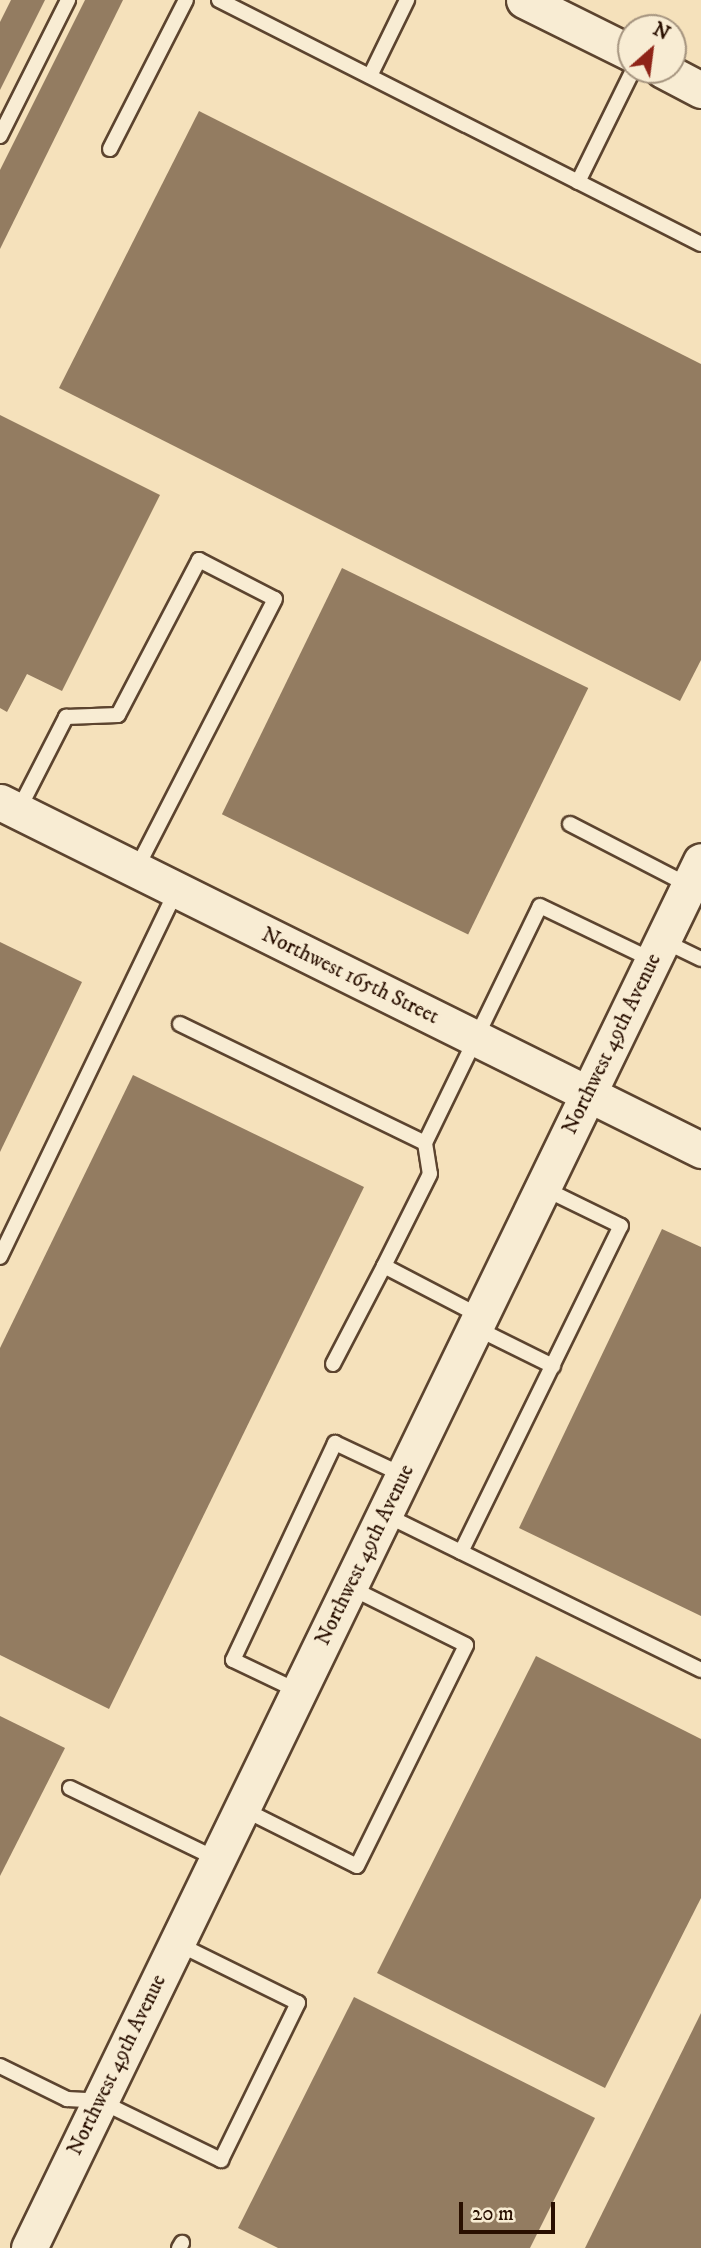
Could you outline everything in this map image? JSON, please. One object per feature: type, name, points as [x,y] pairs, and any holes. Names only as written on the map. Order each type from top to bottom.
[{"type":"street","points":[[524,0],[617,46]]},
{"type":"street","name":"Northwest 165th Street","points":[[9,806],[701,1150]]},
{"type":"street","name":"Northwest 49th Avenue","points":[[29,2248],[695,874]]},
{"type":"lane","points":[[0,136],[68,0]]},
{"type":"lane","points":[[110,149],[186,0]]},
{"type":"lane","points":[[219,0],[701,244]]},
{"type":"lane","points":[[370,76],[407,0]]},
{"type":"lane","points":[[578,182],[626,84]]},
{"type":"lane","points":[[9,806],[66,718],[118,715],[199,560],[275,599],[136,869]]},
{"type":"lane","points":[[569,824],[695,874]]},
{"type":"lane","points":[[0,1257],[177,890]]},
{"type":"lane","points":[[333,1364],[430,1174],[425,1143],[541,906],[658,950],[701,959]]},
{"type":"lane","points":[[180,1024],[425,1143]]},
{"type":"lane","points":[[461,1552],[621,1226],[542,1188]]},
{"type":"lane","points":[[384,1266],[553,1366]]},
{"type":"lane","points":[[298,1691],[233,1660],[335,1443],[403,1475]]},
{"type":"lane","points":[[384,1514],[701,1670]]},
{"type":"lane","points":[[242,1809],[357,1866],[466,1646],[349,1587]]},
{"type":"lane","points":[[70,1788],[217,1858]]},
{"type":"lane","points":[[0,2066],[67,2099],[100,2101],[221,2160],[298,2003],[176,1944]]},
{"type":"building","points":[[11,0],[45,0],[0,90],[0,22]]},
{"type":"building","points":[[85,0],[123,0],[0,249],[0,170]]},
{"type":"building","points":[[199,111],[701,364],[701,660],[680,701],[59,388]]},
{"type":"building","points":[[0,415],[160,495],[62,691],[27,674],[7,712],[0,708]]},
{"type":"building","points":[[342,568],[588,688],[468,934],[222,814]]},
{"type":"building","points":[[0,942],[82,982],[0,1152]]},
{"type":"building","points":[[133,1075],[364,1187],[109,1709],[0,1655],[0,1348]]},
{"type":"building","points":[[662,1229],[701,1247],[701,1616],[519,1528]]},
{"type":"building","points":[[536,1656],[701,1739],[701,1898],[605,2088],[377,1973]]},
{"type":"building","points":[[0,1716],[65,1748],[0,1876]]},
{"type":"building","points":[[354,1997],[595,2118],[530,2248],[278,2248],[238,2228]]},
{"type":"building","points":[[701,2013],[701,2248],[585,2248]]}]
